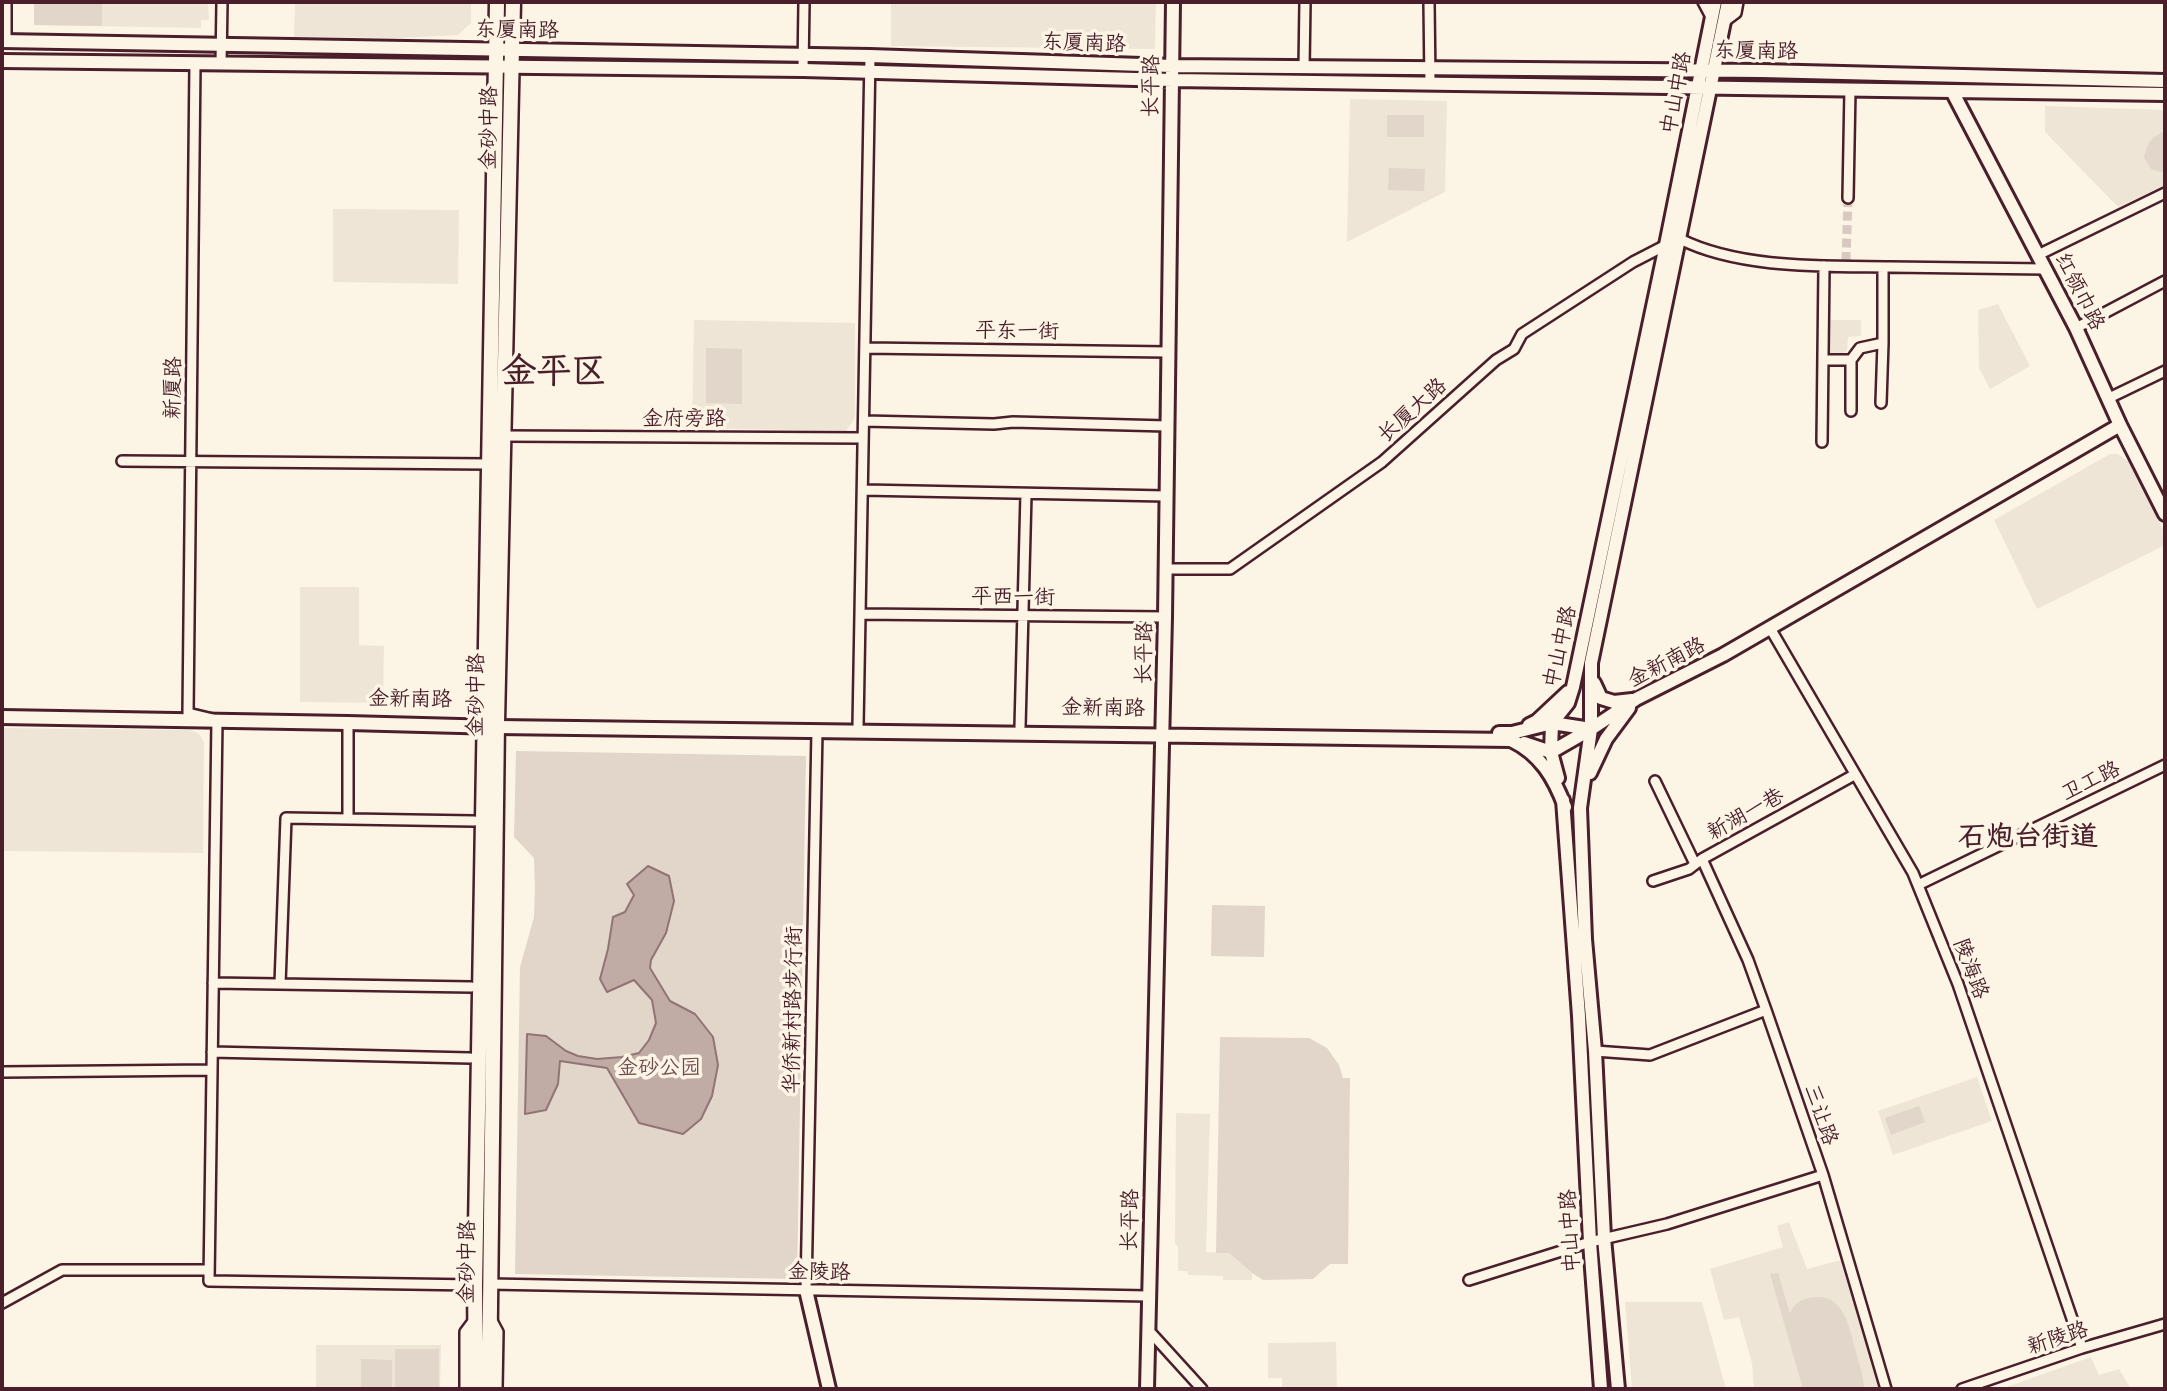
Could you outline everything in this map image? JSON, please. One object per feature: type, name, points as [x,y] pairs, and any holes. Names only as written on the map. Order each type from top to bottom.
[{"type":"main road","name":"金砂中路","points":[[476,1389],[482,1317],[491,724],[489,464],[497,2]]},
{"type":"main road","name":"金砂中路","points":[[491,724],[504,436],[513,2]]},
{"type":"main road","name":"金砂中路","points":[[482,1317],[489,1389]]},
{"type":"street","points":[[4,41],[6,2]]},
{"type":"street","points":[[221,64],[222,2]]},
{"type":"street","points":[[803,70],[804,2]]},
{"type":"street","name":"长平路","points":[[1149,1389],[1148,1296],[1170,569],[1175,73],[1173,2]]},
{"type":"street","name":"长平路","points":[[1149,1389],[1165,732],[1168,352],[1178,2]]},
{"type":"street","points":[[1304,68],[1305,2]]},
{"type":"street","points":[[1429,2],[1430,83]]},
{"type":"street","points":[[1703,2],[1712,17]]},
{"type":"street","name":"中山中路","points":[[1708,71],[1715,2]]},
{"type":"street","name":"中山中路","points":[[1601,1389],[1565,807],[1551,752],[1552,723],[1568,703],[1573,687],[1666,245],[1708,71],[1728,2]]},
{"type":"street","points":[[1724,22],[1736,13],[1738,2]]},
{"type":"street","name":"东厦南路","points":[[4,41],[870,56],[1175,73],[1430,83],[2165,94]]},
{"type":"street","points":[[858,726],[870,56]]},
{"type":"street","name":"东厦南路","points":[[2,61],[870,72],[1175,73],[1304,68],[1708,71],[2165,81]]},
{"type":"street","name":"新厦路","points":[[188,713],[195,63]]},
{"type":"street","name":"中山中路","points":[[1618,1389],[1604,1238],[1595,1051],[1585,939],[1580,808],[1591,729],[1591,663],[1680,239],[1704,88]]},
{"type":"street","points":[[1848,198],[1850,89]]},
{"type":"street","name":"红领巾路","points":[[1952,91],[2076,328],[2120,425],[2165,514]]},
{"type":"street","points":[[2038,256],[2165,193]]},
{"type":"street","points":[[1680,239],[1701,250],[1748,260],[1824,266],[1846,264],[2045,269]]},
{"type":"street","name":"长厦大路","points":[[1170,569],[1230,569],[1382,462],[1496,360],[1514,349],[1522,334],[1633,262],[1666,245]]},
{"type":"street","points":[[1822,442],[1824,266]]},
{"type":"street","points":[[1881,403],[1883,267]]},
{"type":"street","points":[[2076,328],[2165,281]]},
{"type":"street","points":[[1851,411],[1851,360],[1860,348],[1883,343]]},
{"type":"street","name":"平东一街","points":[[865,348],[1168,352]]},
{"type":"street","points":[[1823,360],[1851,360]]},
{"type":"street","points":[[2109,398],[2165,371]]},
{"type":"street","points":[[864,421],[1167,426]]},
{"type":"street","name":"金新南路","points":[[2,710],[817,731],[1511,736],[1552,723],[1591,729],[1636,699],[1675,681],[1770,628],[2120,425]]},
{"type":"street","name":"金府旁路","points":[[504,436],[863,438]]},
{"type":"street","points":[[122,461],[489,464]]},
{"type":"street","points":[[863,490],[1166,496]]},
{"type":"street","points":[[1020,727],[1026,494]]},
{"type":"street","name":"平西一街","points":[[860,614],[1165,617]]},
{"type":"street","name":"陵海路","points":[[1770,628],[1913,873],[1958,984],[2082,1348]]},
{"type":"street","points":[[1591,663],[1596,691],[1601,698],[1614,702],[1636,699]]},
{"type":"street","points":[[1511,736],[1537,721],[1573,687]]},
{"type":"street","points":[[1580,808],[1584,785],[1597,756],[1606,739],[1636,699]]},
{"type":"street","points":[[2,1303],[62,1270],[209,1270],[217,720],[188,713]]},
{"type":"street","name":"金新南路","points":[[2,717],[348,723],[1020,727],[1165,732]]},
{"type":"street","points":[[348,723],[348,818]]},
{"type":"street","points":[[1511,736],[1551,752],[1591,729]]},
{"type":"street","name":"华侨新村路步行街","points":[[806,1290],[817,731]]},
{"type":"street","points":[[1511,736],[1526,747],[1550,773],[1565,807]]},
{"type":"street","name":"卫工路","points":[[1918,885],[2165,765]]},
{"type":"street","name":"新湖一巷","points":[[1653,881],[1689,869],[1854,775]]},
{"type":"street","name":"三让路","points":[[1655,781],[1748,960],[1823,1175],[1886,1389]]},
{"type":"street","points":[[280,984],[286,818],[474,821]]},
{"type":"street","points":[[213,983],[471,987]]},
{"type":"street","points":[[1595,1051],[1650,1055],[1766,1010]]},
{"type":"street","points":[[212,1052],[470,1058]]},
{"type":"street","points":[[2,1072],[211,1070]]},
{"type":"street","points":[[1469,1280],[1604,1238],[1667,1224],[1823,1175]]},
{"type":"street","name":"金陵路","points":[[209,1270],[209,1281],[1148,1296]]},
{"type":"street","points":[[806,1290],[829,1389]]},
{"type":"street","points":[[465,1389],[465,1332],[482,1317],[498,1332],[497,1389]]},
{"type":"street","name":"新陵路","points":[[1962,1389],[2082,1348],[2165,1324]]},
{"type":"street","points":[[1152,1334],[1202,1389]]},
{"type":"shaded area","points":[[34,2],[208,2],[209,20],[201,20],[201,28],[34,25]]},
{"type":"shaded area","points":[[295,2],[471,2],[471,23],[458,35],[401,38],[294,37]]},
{"type":"shaded area","points":[[891,2],[1156,2],[1155,49],[891,46]]},
{"type":"shaded area","points":[[1350,99],[1447,101],[1445,192],[1347,242]]},
{"type":"shaded area","points":[[2045,106],[2165,110],[2165,185],[2118,207],[2045,132]]},
{"type":"shaded area","points":[[333,209],[459,210],[458,284],[333,282]]},
{"type":"shaded area","points":[[1998,304],[2030,366],[1990,389],[1979,368],[1978,310]]},
{"type":"shaded area","points":[[694,320],[855,323],[855,418],[846,431],[692,428]]},
{"type":"shaded area","points":[[1829,320],[1861,320],[1861,336],[1848,337],[1847,350],[1842,355],[1828,354]]},
{"type":"shaded area","points":[[2110,454],[2118,454],[2132,464],[2165,534],[2165,545],[2037,609],[1994,520]]},
{"type":"shaded area","points":[[300,587],[359,587],[359,645],[384,646],[383,703],[300,702]]},
{"type":"shaded area","points":[[2,728],[191,730],[199,734],[204,742],[203,853],[2,851]]},
{"type":"shaded area","points":[[648,866],[669,876],[674,901],[666,933],[651,960],[650,968],[670,1001],[695,1014],[713,1037],[718,1065],[712,1096],[701,1119],[683,1134],[639,1123],[607,1068],[560,1061],[558,1084],[546,1110],[525,1114],[527,1034],[546,1036],[566,1051],[597,1059],[639,1053],[649,1040],[656,1023],[652,1000],[634,980],[607,992],[600,979],[613,917],[625,912],[634,895],[627,884]]},
{"type":"shaded area","points":[[1977,1077],[1992,1121],[1893,1155],[1878,1111]]},
{"type":"shaded area","points":[[1176,1113],[1210,1114],[1206,1252],[1229,1253],[1252,1273],[1252,1280],[1223,1280],[1223,1276],[1188,1275],[1187,1271],[1178,1271],[1178,1247],[1175,1244]]},
{"type":"shaded area","points":[[1789,1222],[1807,1269],[1845,1259],[1879,1389],[1754,1389],[1752,1363],[1739,1317],[1724,1320],[1710,1269],[1783,1247],[1777,1226]]},
{"type":"shaded area","points":[[1625,1302],[1702,1302],[1726,1389],[1632,1389]]},
{"type":"shaded area","points":[[1336,1342],[1337,1389],[1282,1389],[1282,1378],[1268,1378],[1268,1343]]},
{"type":"shaded area","points":[[316,1345],[441,1345],[440,1389],[316,1389]]},
{"type":"shaded area","points":[[2091,1357],[2099,1375],[2119,1369],[2131,1389],[2001,1389]]},
{"type":"green space","points":[[34,2],[102,2],[102,26],[34,25]]},
{"type":"green space","points":[[1387,115],[1424,115],[1424,137],[1387,137]]},
{"type":"green space","points":[[2165,131],[2164,173],[2151,169],[2144,158],[2150,141]]},
{"type":"green space","points":[[1389,168],[1425,169],[1424,191],[1388,190]]},
{"type":"green space","points":[[706,348],[742,349],[742,404],[706,403]]},
{"type":"green space","name":"金砂公园","points":[[516,751],[806,756],[797,1279],[515,1274],[520,967],[534,917],[535,888],[534,858],[514,837]]},
{"type":"green space","points":[[1212,905],[1265,906],[1264,957],[1211,956]]},
{"type":"green space","points":[[1220,1037],[1309,1038],[1327,1048],[1339,1065],[1343,1078],[1350,1078],[1348,1264],[1330,1264],[1313,1279],[1263,1280],[1229,1253],[1216,1253]]},
{"type":"green space","points":[[1919,1106],[1925,1122],[1891,1135],[1885,1118]]},
{"type":"green space","points":[[1778,1273],[1790,1314],[1802,1300],[1821,1297],[1837,1305],[1843,1313],[1851,1332],[1864,1389],[1803,1389],[1770,1274]]},
{"type":"green space","points":[[395,1349],[439,1349],[439,1389],[395,1389]]},
{"type":"green space","points":[[361,1359],[392,1360],[392,1389],[361,1389]]},
{"type":"tunnel","points":[[1846,261],[1848,198]]},
{"type":"district","name":"金平区","points":[[554,373]]},
{"type":"district","name":"石炮台街道","points":[[2028,838]]}]
